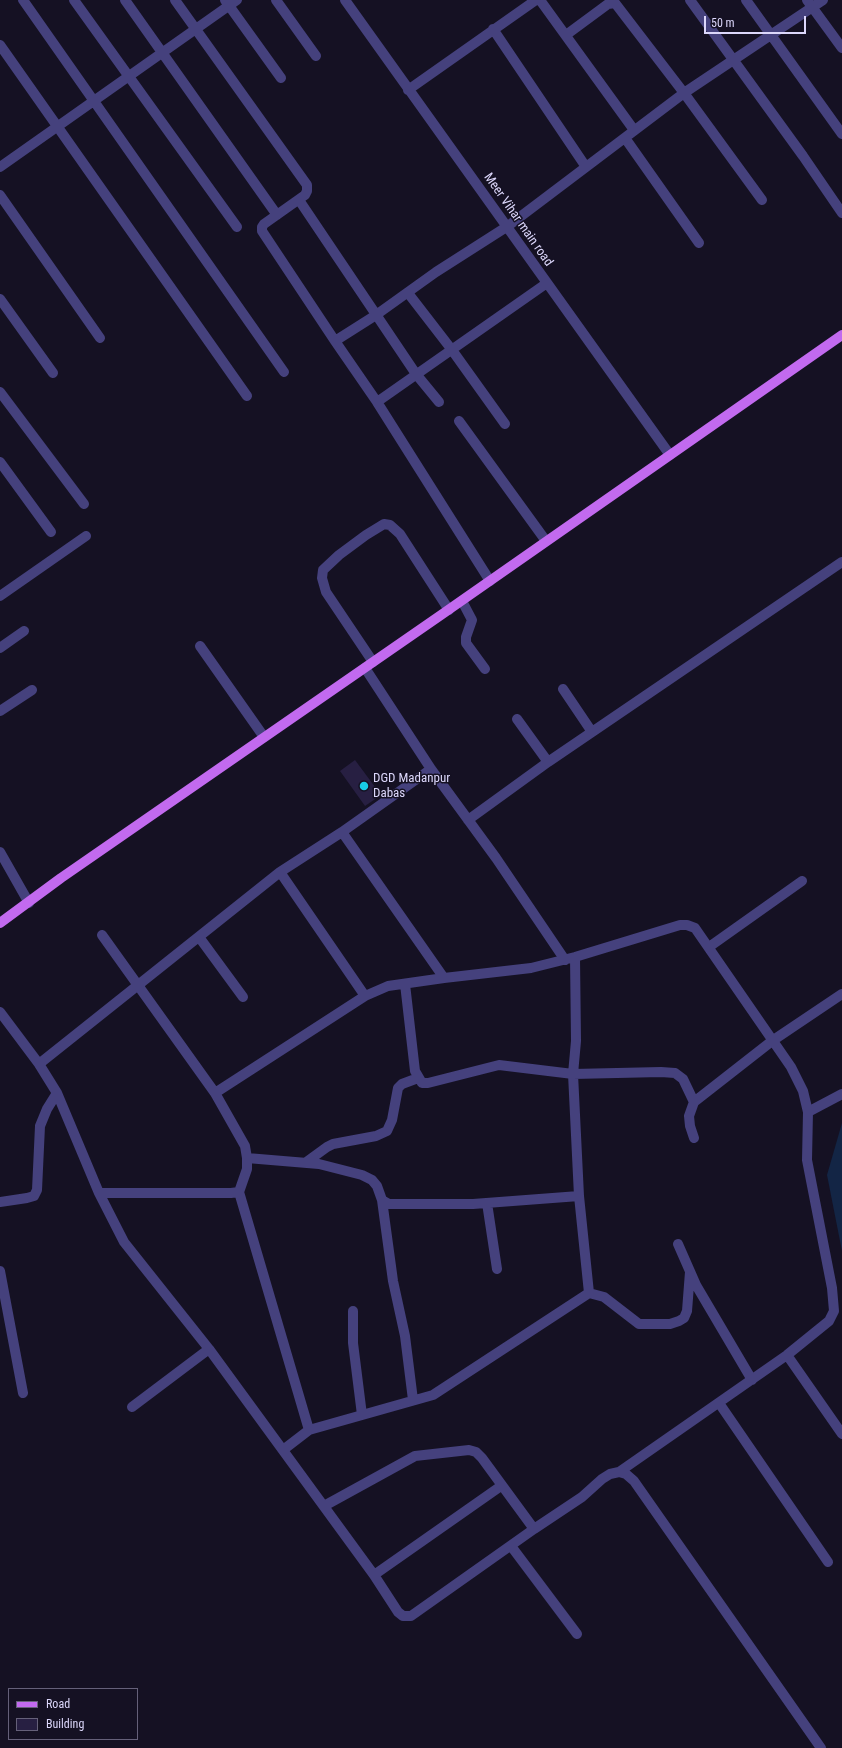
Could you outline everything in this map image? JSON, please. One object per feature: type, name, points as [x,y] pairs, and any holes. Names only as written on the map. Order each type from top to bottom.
[{"type":"main road","points":[[0,922],[29,903],[61,878],[841,337]]},
{"type":"street","points":[[23,0],[284,372]]},
{"type":"street","points":[[74,0],[237,227]]},
{"type":"street","points":[[125,0],[277,215]]},
{"type":"street","points":[[175,0],[307,185],[307,191],[299,200],[264,224],[262,231],[377,402],[490,580]]},
{"type":"street","points":[[276,0],[316,56]]},
{"type":"street","name":"Meer Vihar main road","points":[[344,0],[508,226],[670,455]]},
{"type":"street","points":[[408,90],[536,0]]},
{"type":"street","points":[[540,0],[634,130]]},
{"type":"street","points":[[690,0],[734,59],[842,213]]},
{"type":"street","points":[[746,0],[842,134]]},
{"type":"street","points":[[335,341],[376,315],[436,272],[508,226],[684,93],[771,35],[810,4],[823,0]]},
{"type":"street","points":[[0,167],[196,29],[230,2],[281,78]]},
{"type":"street","points":[[566,35],[608,4],[614,4],[684,93],[762,200]]},
{"type":"street","points":[[810,4],[842,48]]},
{"type":"street","points":[[493,29],[586,167]]},
{"type":"street","points":[[0,45],[247,396]]},
{"type":"street","points":[[625,138],[699,243]]},
{"type":"street","points":[[0,195],[100,338]]},
{"type":"street","points":[[299,200],[416,374],[439,402]]},
{"type":"street","points":[[377,402],[547,283]]},
{"type":"street","points":[[408,293],[452,350],[505,424]]},
{"type":"street","points":[[0,299],[53,373]]},
{"type":"street","points":[[0,392],[84,504]]},
{"type":"street","points":[[459,421],[546,541]]},
{"type":"street","points":[[0,462],[51,532]]},
{"type":"street","points":[[449,610],[400,534],[390,525],[384,524],[366,535],[323,570],[322,578],[326,592],[431,769],[570,958],[576,1041],[572,1074],[579,1196],[589,1293]]},
{"type":"street","points":[[0,596],[86,536]]},
{"type":"street","points":[[468,820],[592,732],[840,567]]},
{"type":"street","points":[[462,601],[472,620],[466,637],[466,643],[485,669]]},
{"type":"street","points":[[0,648],[24,631]]},
{"type":"street","points":[[200,646],[264,737]]},
{"type":"street","points":[[563,689],[592,732]]},
{"type":"street","points":[[0,711],[32,690]]},
{"type":"street","points":[[517,719],[548,762]]},
{"type":"street","points":[[39,1064],[280,872],[342,832],[431,769]]},
{"type":"street","points":[[342,832],[444,978]]},
{"type":"street","points":[[0,852],[29,903]]},
{"type":"street","points":[[280,872],[365,996]]},
{"type":"street","points":[[708,947],[802,881]]},
{"type":"street","points":[[0,1012],[39,1064],[57,1093],[99,1194],[124,1242],[209,1349],[374,1575],[398,1612],[403,1616],[411,1616],[582,1497],[602,1479],[610,1474],[619,1472],[752,1380],[829,1321],[834,1311],[832,1288],[807,1160],[808,1112],[803,1091],[791,1067],[695,928],[687,925],[680,925],[570,958],[531,968],[388,986],[365,996],[215,1093]]},
{"type":"street","points":[[102,935],[215,1093],[245,1146],[247,1169],[239,1192],[309,1430]]},
{"type":"street","points":[[199,937],[243,997]]},
{"type":"street","points":[[405,984],[416,1071],[418,1078],[422,1083],[428,1083],[499,1065],[572,1074],[661,1072],[675,1073],[683,1079],[694,1102]]},
{"type":"street","points":[[694,1138],[690,1126],[689,1116],[694,1102],[772,1041],[842,994]]},
{"type":"street","points":[[304,1163],[333,1144],[376,1136],[387,1131],[392,1120],[398,1088],[402,1084],[418,1078]]},
{"type":"street","points":[[0,1202],[34,1196],[37,1190],[40,1126],[47,1109],[57,1093]]},
{"type":"street","points":[[808,1112],[842,1094]]},
{"type":"street","points":[[247,1158],[319,1164],[362,1175],[372,1180],[377,1186],[382,1200],[393,1281],[405,1336],[413,1400]]},
{"type":"street","points":[[99,1194],[239,1192]]},
{"type":"street","points":[[382,1200],[389,1204],[487,1203],[579,1196]]},
{"type":"street","points":[[487,1203],[497,1269]]},
{"type":"street","points":[[678,1244],[696,1285],[752,1380]]},
{"type":"street","points":[[0,1271],[23,1393]]},
{"type":"street","points":[[282,1450],[309,1430],[433,1395],[589,1293],[604,1297],[639,1324],[670,1324],[679,1321],[684,1318],[687,1311],[690,1272]]},
{"type":"street","points":[[353,1311],[353,1343],[362,1415]]},
{"type":"street","points":[[132,1407],[209,1349]]},
{"type":"street","points":[[786,1355],[842,1434]]},
{"type":"street","points":[[719,1403],[828,1562]]},
{"type":"street","points":[[324,1506],[402,1462],[420,1455],[469,1450],[476,1452],[534,1529]]},
{"type":"street","points":[[619,1472],[626,1474],[634,1481],[821,1748]]},
{"type":"street","points":[[374,1575],[502,1486]]},
{"type":"street","points":[[511,1546],[576,1634]]},
{"type":"water","points":[[842,1123],[842,1251],[827,1175]]},
{"type":"building","points":[[355,760],[381,795],[365,806],[340,771]]},
{"type":"place","name":"DGD Madanpur Dabas","points":[[364,786]]}]
